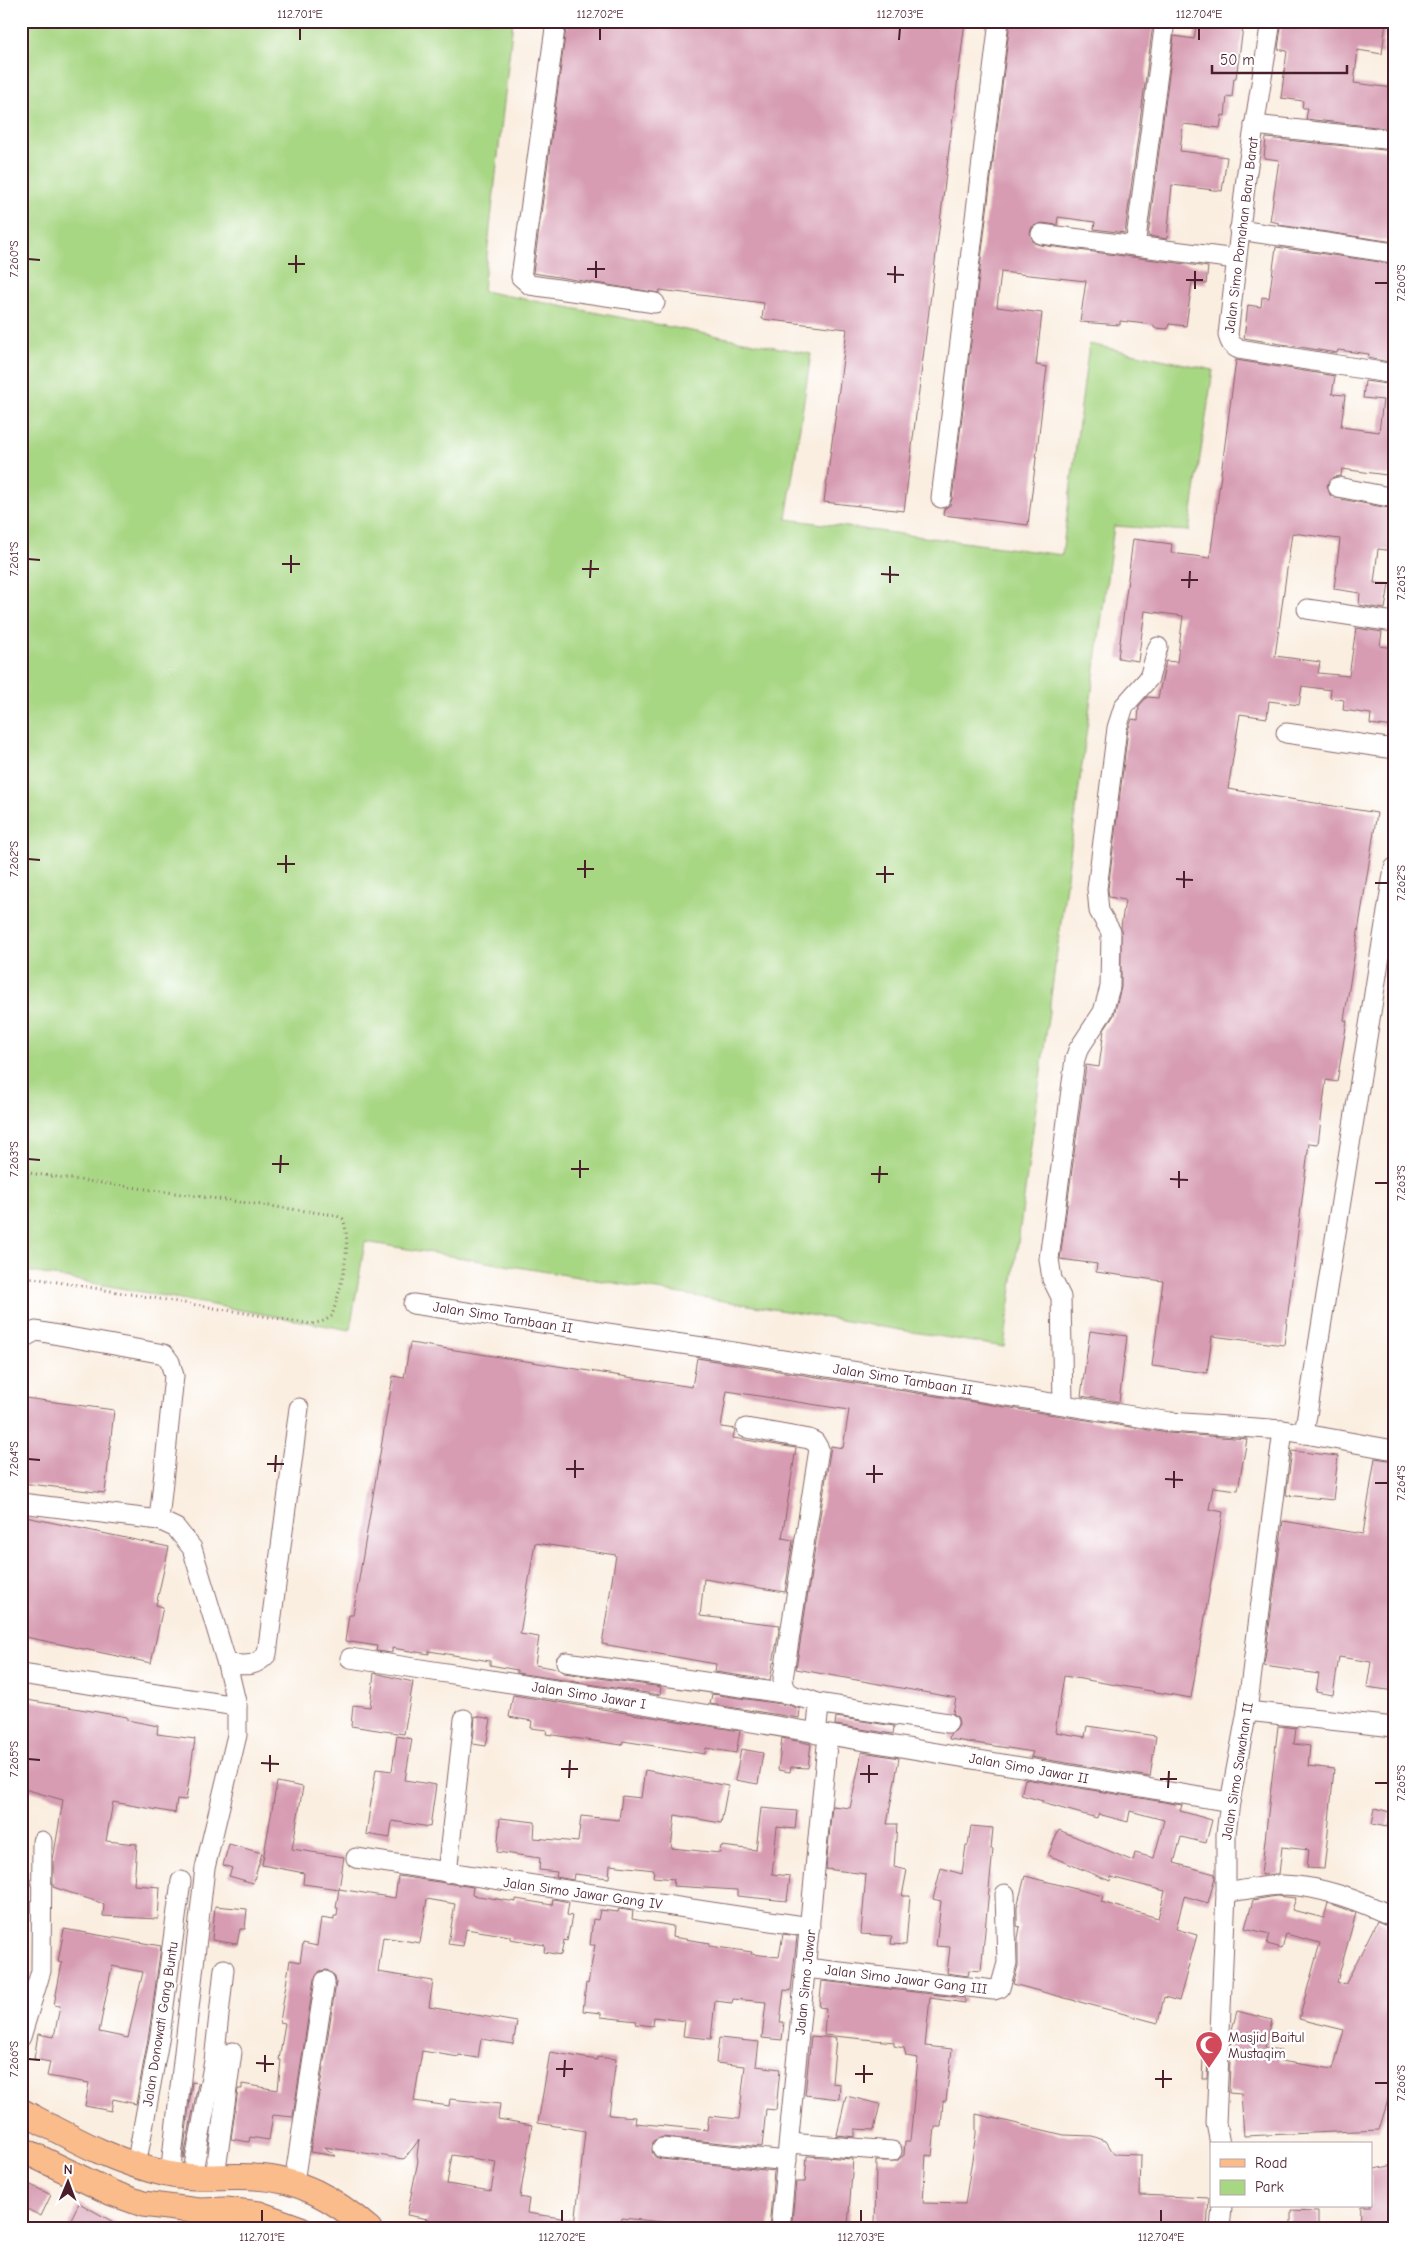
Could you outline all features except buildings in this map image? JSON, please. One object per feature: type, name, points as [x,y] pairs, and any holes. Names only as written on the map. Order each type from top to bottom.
[{"type":"main road","points":[[293,2225],[259,2214],[226,2210],[199,2211],[143,2204],[112,2193],[24,2151],[32,2117],[90,2148],[136,2166],[192,2176],[255,2177],[294,2182],[343,2207],[369,2229]]},
{"type":"street","points":[[556,21],[521,277],[530,285],[655,303]]},
{"type":"street","points":[[941,498],[999,21]]},
{"type":"street","points":[[1135,246],[1165,21]]},
{"type":"street","name":"Jalan Simo Pomahan Baru Barat","points":[[1271,21],[1239,230],[1228,335],[1233,347],[1246,351],[1394,374]]},
{"type":"street","points":[[1254,125],[1394,140]]},
{"type":"street","points":[[1239,230],[1394,253]]},
{"type":"street","points":[[1041,234],[1236,259]]},
{"type":"street","points":[[1338,488],[1394,498]]},
{"type":"street","points":[[1307,609],[1394,622]]},
{"type":"street","points":[[1063,1404],[1061,1297],[1052,1279],[1049,1265],[1054,1211],[1075,1059],[1078,1050],[1103,1012],[1110,987],[1111,932],[1099,911],[1097,890],[1117,728],[1124,706],[1149,678],[1158,647]]},
{"type":"street","points":[[1286,733],[1394,748]]},
{"type":"street","points":[[1304,1434],[1394,868]]},
{"type":"street","name":"Jalan Simo Tambaan II","points":[[413,1304],[1170,1422],[1283,1430],[1394,1448]]},
{"type":"street","points":[[21,1339],[36,1331],[164,1354],[170,1362],[174,1376],[159,1520]]},
{"type":"street","points":[[227,1664],[252,1666],[261,1661],[267,1654],[298,1408]]},
{"type":"street","points":[[746,1428],[809,1439],[815,1442],[819,1450],[783,1679],[784,1687],[789,1694]]},
{"type":"street","name":"Jalan Simo Sawahan II","points":[[1220,2142],[1216,2123],[1226,1893],[1226,1834],[1247,1711],[1283,1430]]},
{"type":"street","points":[[21,1502],[159,1520],[176,1528],[192,1548],[227,1664],[237,1706],[237,1734],[204,1868],[192,2176]]},
{"type":"street","name":"Jalan Simo Jawar I","points":[[350,1658],[822,1734]]},
{"type":"street","points":[[566,1662],[789,1694],[817,1703],[948,1723]]},
{"type":"street","points":[[21,1674],[237,1706]]},
{"type":"street","name":"Jalan Simo Jawar","points":[[780,2229],[810,1927],[822,1734],[817,1703]]},
{"type":"street","points":[[1247,1711],[1394,1727]]},
{"type":"street","points":[[447,1873],[464,1719]]},
{"type":"street","name":"Jalan Simo Jawar II","points":[[822,1734],[1230,1802]]},
{"type":"street","points":[[21,2037],[41,1971],[42,1841]]},
{"type":"street","name":"Jalan Simo Jawar Gang IV","points":[[356,1858],[810,1927]]},
{"type":"street","name":"Jalan Donowati Gang Buntu","points":[[136,2166],[160,2035],[181,1881]]},
{"type":"street","points":[[1226,1893],[1281,1885],[1294,1886],[1353,1898],[1394,1917]]},
{"type":"street","name":"Jalan Simo Jawar Gang III","points":[[806,1968],[994,1990],[1000,1988],[1007,1963],[1005,1894]]},
{"type":"street","points":[[192,2176],[214,2061],[224,1969]]},
{"type":"street","points":[[294,2182],[325,1981]]},
{"type":"street","points":[[192,2176],[232,2052]]},
{"type":"street","points":[[662,2148],[788,2152],[892,2151]]},
{"type":"street","points":[[1220,2229],[1222,2208]]},
{"type":"path","points":[[21,1172],[336,1215],[343,1219],[348,1232],[341,1286],[332,1316],[324,1322],[311,1324],[21,1276]]},
{"type":"green space","points":[[21,21],[513,21],[483,291],[811,354],[786,519],[1062,555],[1089,344],[1213,370],[1189,531],[1114,526],[1004,1347],[365,1242],[350,1330],[21,1270]]},
{"type":"place","name":"Masjid Baitul Mustaqim","points":[[1209,2069]]}]
